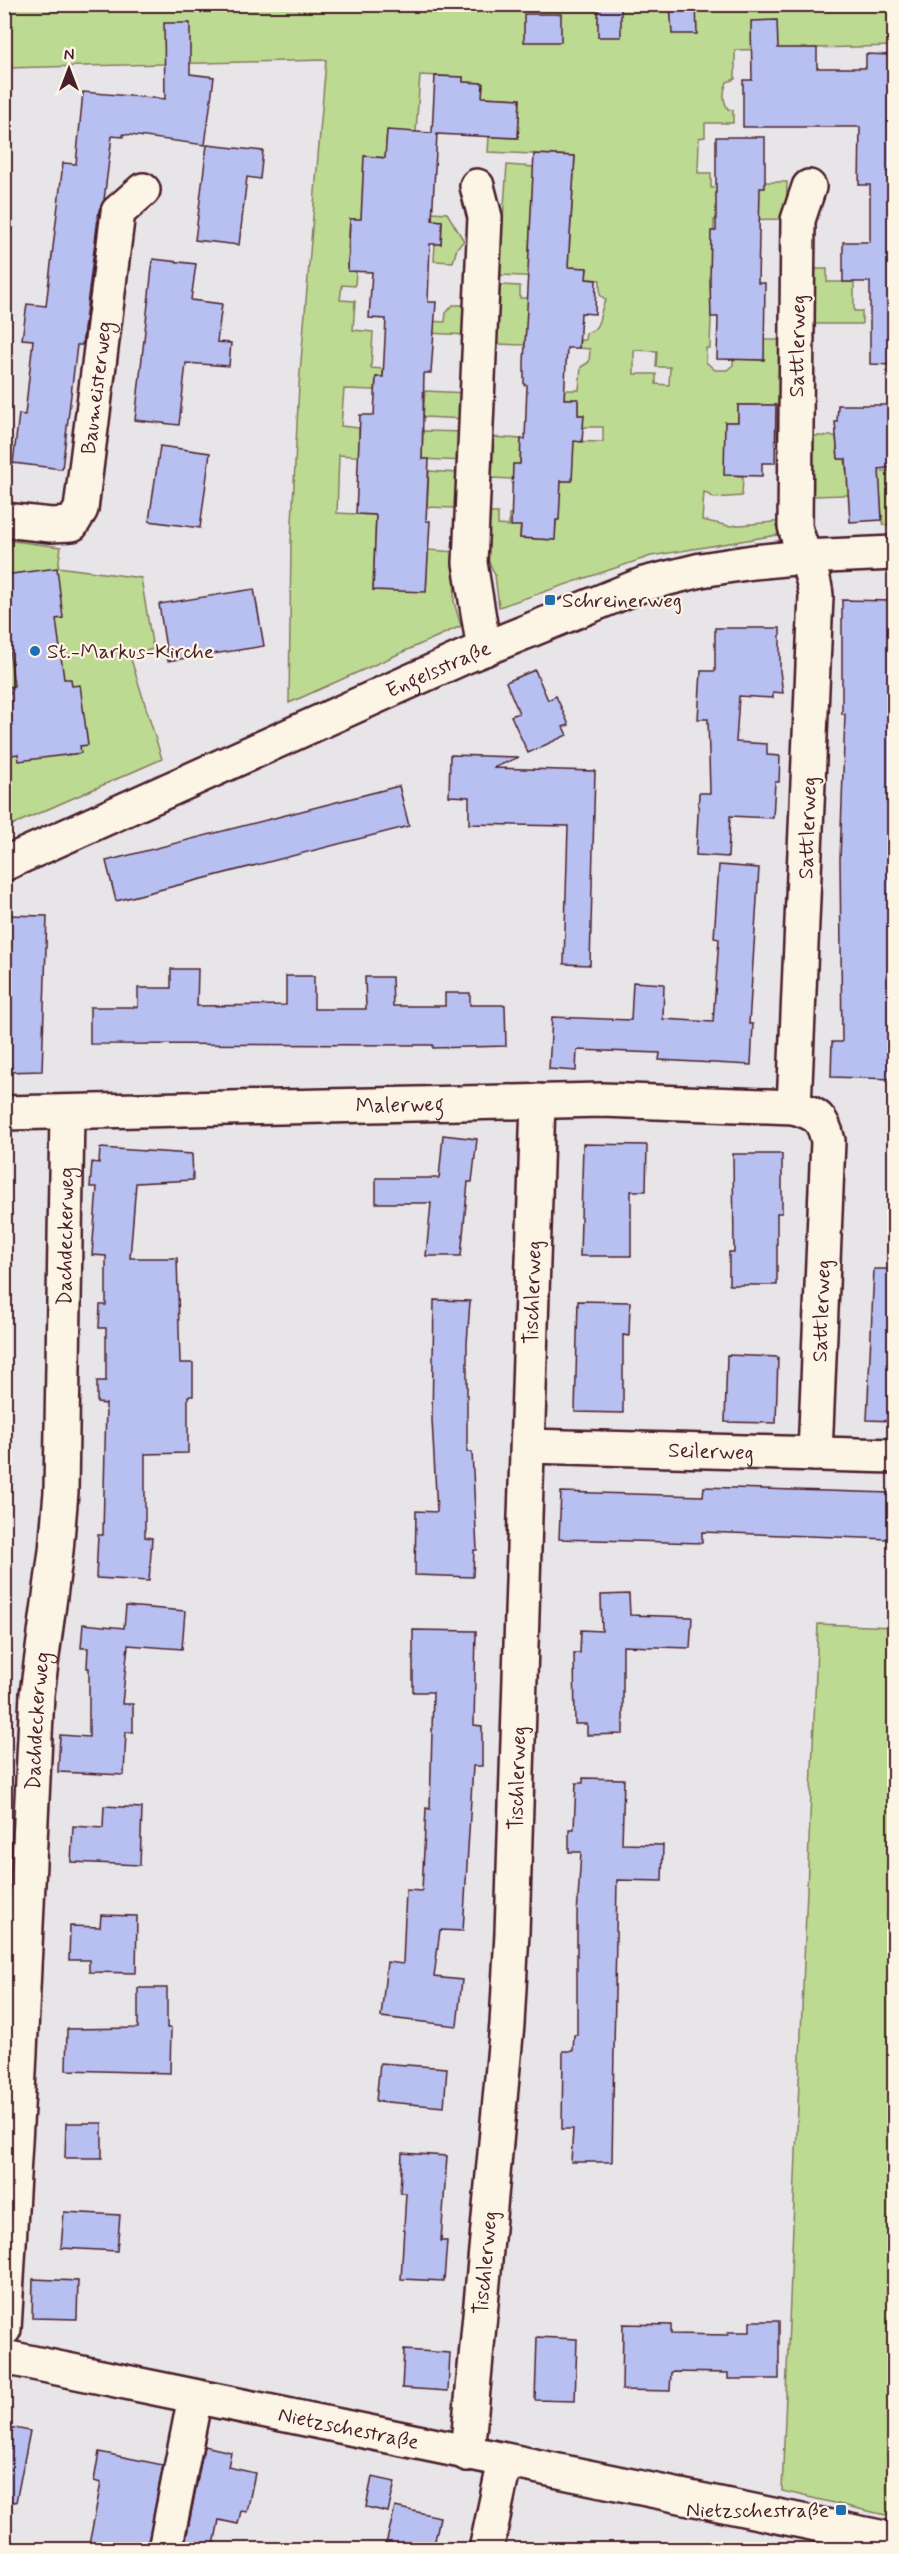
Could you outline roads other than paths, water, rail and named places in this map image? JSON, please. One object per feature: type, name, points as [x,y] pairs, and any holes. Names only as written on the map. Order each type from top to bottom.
[{"type":"street","points":[[477,186],[485,217],[470,563],[484,649]]},
{"type":"street","name":"Sattlerweg","points":[[809,187],[798,220],[795,526],[804,557],[814,579],[816,596],[794,1107],[812,1113],[825,1124],[828,1142],[815,1454]]},
{"type":"street","name":"Baumeisterweg","points":[[4,520],[51,525],[72,524],[81,509],[118,212],[143,190]]},
{"type":"street","name":"Engelsstraße","points":[[4,864],[484,649],[644,584],[712,568],[804,557],[894,553]]},
{"type":"street","name":"Malerweg","points":[[4,1113],[602,1100],[794,1107]]},
{"type":"street","name":"Tischlerweg","points":[[467,2454],[507,2024],[517,1807],[538,1101]]},
{"type":"street","name":"Dachdeckerweg","points":[[4,2330],[37,1694],[56,1551],[61,1492],[67,1112]]},
{"type":"street","name":"Seilerweg","points":[[528,1446],[894,1456]]},
{"type":"street","name":"Nietzschestraße","points":[[4,2357],[894,2540]]},
{"type":"street","points":[[165,2550],[195,2397]]},
{"type":"street","points":[[486,2550],[505,2461]]},
{"type":"place","name":"Schreinerweg","points":[[550,600]]},
{"type":"place","name":"St.-Markus-Kirche","points":[[35,651]]},
{"type":"place","name":"Nietzschestraße","points":[[841,2510]]}]
